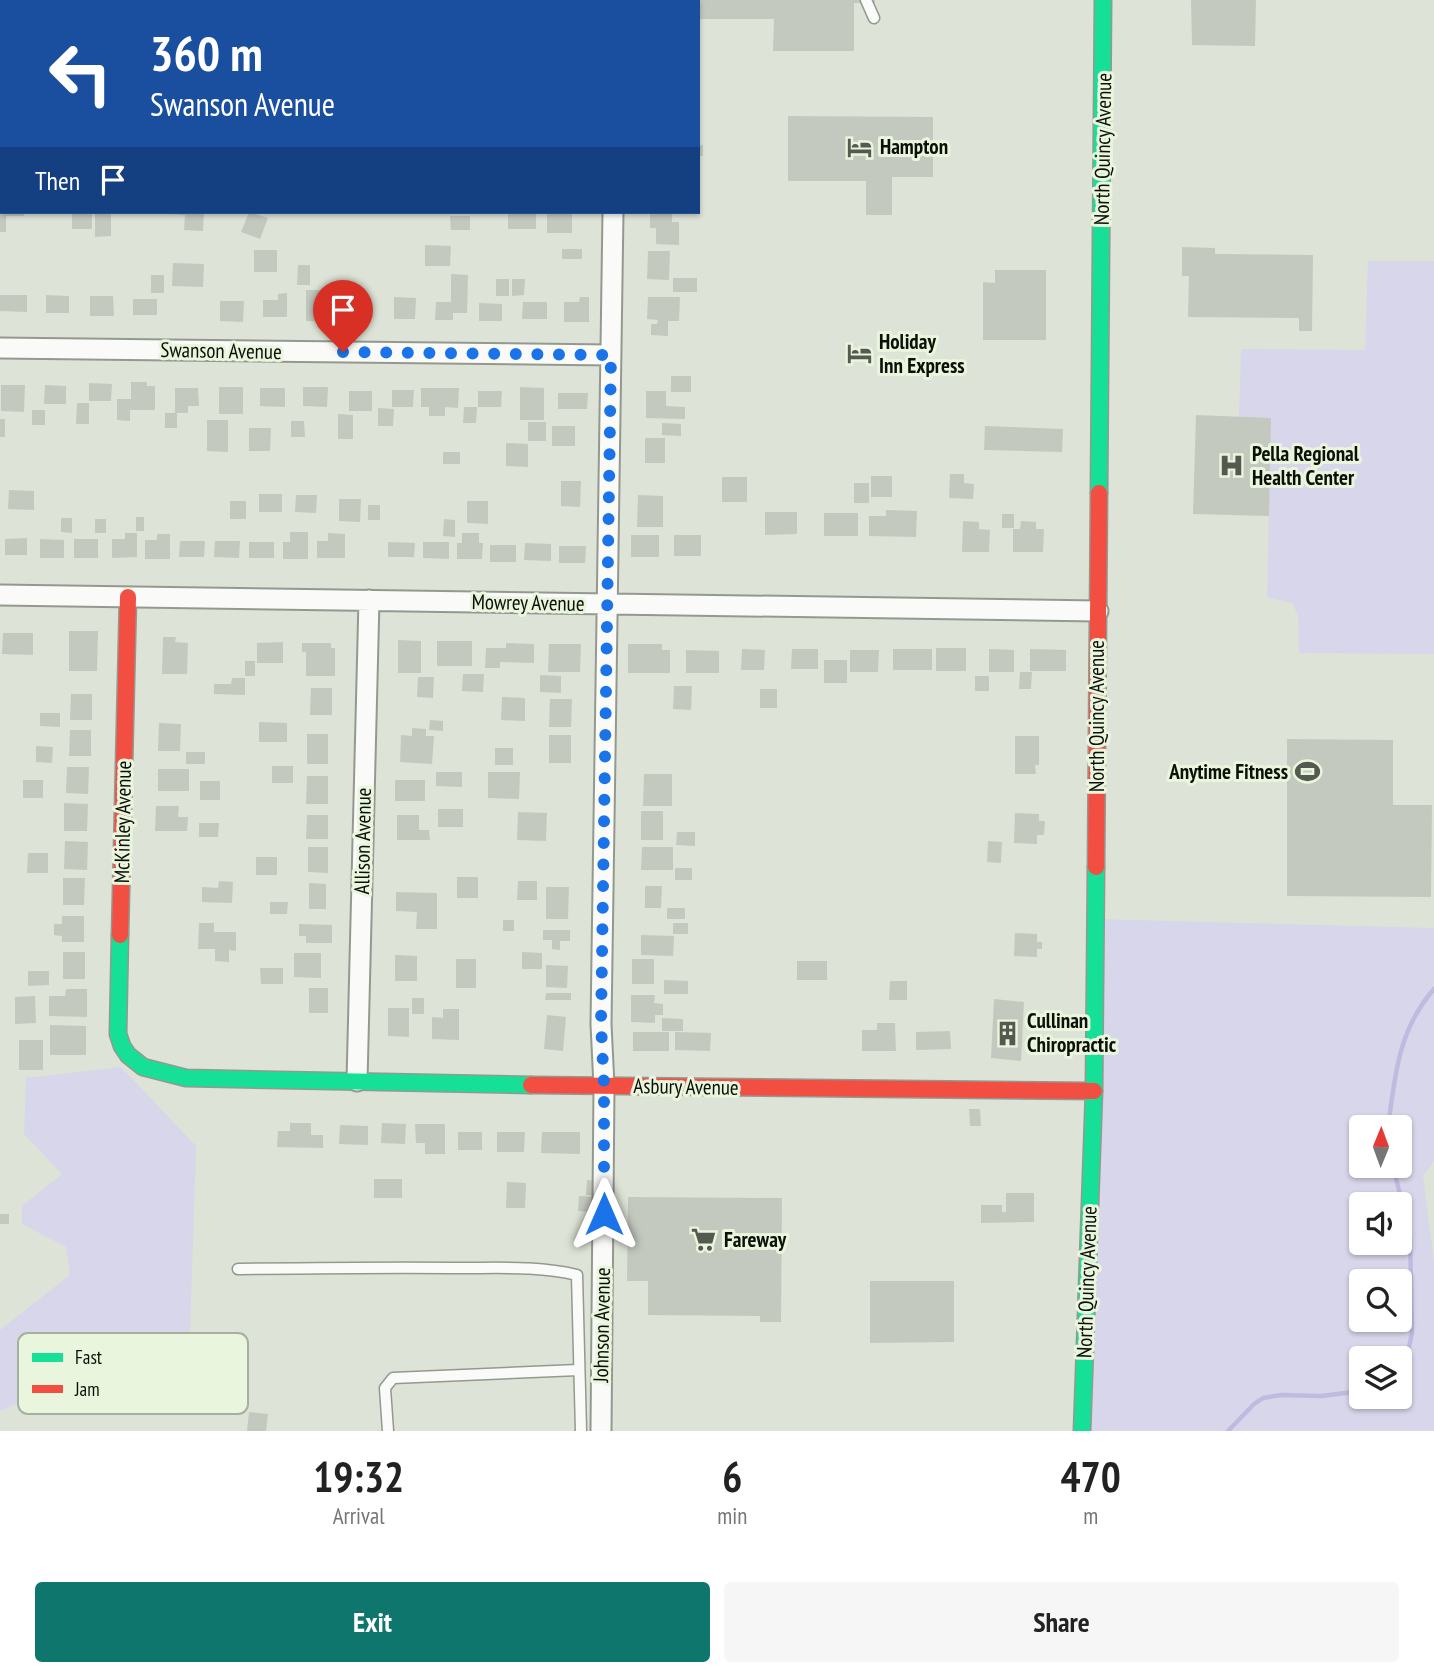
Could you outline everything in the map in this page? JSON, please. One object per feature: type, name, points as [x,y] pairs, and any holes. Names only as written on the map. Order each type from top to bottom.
[{"type":"street","name":"North Quincy Avenue","points":[[1084,1427],[1094,1091],[1103,0]]},
{"type":"street","name":"Johnson Avenue","points":[[601,1431],[604,1086],[601,1024],[613,214]]},
{"type":"street","name":"Swanson Avenue","points":[[0,348],[611,355]]},
{"type":"street","name":"Mowrey Avenue","points":[[0,595],[1098,611]]},
{"type":"street","name":"McKinley Avenue","points":[[121,1046],[118,1034],[128,597]]},
{"type":"street","name":"Allison Avenue","points":[[358,1081],[369,600]]},
{"type":"street","name":"Asbury Avenue","points":[[121,1046],[135,1064],[186,1078],[1094,1091]]},
{"type":"lane","points":[[866,0],[874,18]]},
{"type":"lane","points":[[238,1269],[379,1266],[527,1268],[577,1275],[581,1431]]},
{"type":"lane","points":[[388,1431],[385,1388],[393,1378],[578,1370]]},
{"type":"shaded area","points":[[1368,261],[1434,261],[1434,654],[1299,653],[1298,615],[1292,603],[1267,597],[1271,418],[1239,417],[1241,349],[1365,350]]},
{"type":"shaded area","points":[[1096,919],[1434,928],[1434,1161],[1423,1176],[1434,1261],[1434,1431],[1088,1431]]},
{"type":"shaded area","points":[[121,1067],[196,1146],[190,1332],[18,1333],[18,1404],[0,1411],[0,1330],[70,1275],[66,1247],[22,1224],[22,1206],[62,1174],[24,1134],[26,1078]]},
{"type":"building","points":[[700,0],[875,0],[875,3],[854,3],[854,51],[773,51],[774,19],[700,19]]},
{"type":"building","points":[[1191,0],[1256,0],[1255,46],[1192,45]]},
{"type":"building","name":"Hampton","points":[[788,116],[933,117],[933,177],[892,177],[892,215],[866,215],[866,181],[788,181]]},
{"type":"building","points":[[700,145],[703,145],[703,156],[700,156]]},
{"type":"building","points":[[0,214],[24,214],[6,216],[6,232],[0,232]]},
{"type":"building","points":[[72,214],[92,214],[92,229],[72,229]]},
{"type":"building","points":[[95,214],[111,214],[111,236],[95,237]]},
{"type":"building","points":[[166,214],[204,214],[203,231],[184,230],[185,215]]},
{"type":"building","points":[[248,214],[268,218],[260,239],[241,232]]},
{"type":"building","points":[[508,214],[536,214],[536,229],[508,229]]},
{"type":"building","points":[[547,214],[572,214],[572,233],[547,233]]},
{"type":"building","points":[[650,214],[672,214],[672,222],[679,222],[679,245],[656,244],[656,228],[650,228]]},
{"type":"building","points":[[450,216],[470,216],[470,230],[451,230]]},
{"type":"building","points":[[425,245],[451,246],[450,266],[425,266]]},
{"type":"building","points":[[1182,247],[1215,248],[1215,254],[1313,255],[1312,331],[1299,331],[1299,318],[1188,317],[1189,276],[1182,276]]},
{"type":"building","points":[[562,249],[582,249],[582,259],[562,259]]},
{"type":"building","points":[[254,250],[277,250],[277,272],[254,272]]},
{"type":"building","points":[[648,251],[670,251],[669,280],[647,279]]},
{"type":"building","points":[[173,263],[204,264],[203,287],[172,286]]},
{"type":"building","points":[[298,265],[310,265],[310,285],[297,285]]},
{"type":"building","points":[[995,270],[1046,270],[1046,340],[983,340],[983,282],[995,283]]},
{"type":"building","points":[[451,274],[468,275],[467,313],[453,313],[453,320],[435,320],[436,302],[451,302]]},
{"type":"building","points":[[151,275],[164,275],[164,293],[151,293]]},
{"type":"building","points":[[673,278],[697,278],[697,292],[673,292]]},
{"type":"building","points":[[496,279],[509,279],[509,296],[496,296]]},
{"type":"building","points":[[512,279],[525,279],[524,295],[512,296]]},
{"type":"building","points":[[306,290],[331,290],[331,321],[306,321]]},
{"type":"building","points":[[287,293],[287,317],[263,317],[263,300],[278,300],[278,294]]},
{"type":"building","points":[[0,295],[27,295],[27,312],[0,311]]},
{"type":"building","points":[[46,295],[69,296],[69,313],[46,313]]},
{"type":"building","points":[[90,296],[113,296],[114,316],[90,316]]},
{"type":"building","points":[[394,297],[416,298],[415,319],[394,319]]},
{"type":"building","points":[[580,297],[589,297],[589,322],[564,322],[564,302],[579,302]]},
{"type":"building","points":[[648,297],[680,297],[679,321],[668,321],[668,336],[651,335],[651,324],[657,324],[658,320],[647,319]]},
{"type":"building","points":[[133,299],[157,299],[157,315],[133,315]]},
{"type":"building","points":[[350,299],[371,300],[371,318],[349,318]]},
{"type":"building","points":[[220,301],[244,301],[243,322],[220,321]]},
{"type":"building","points":[[523,302],[547,302],[547,319],[522,319]]},
{"type":"building","points":[[479,303],[502,304],[502,321],[479,321]]},
{"type":"building","points":[[671,376],[691,376],[691,392],[671,392]]},
{"type":"building","points":[[131,382],[147,382],[147,386],[155,386],[155,410],[130,410],[130,421],[117,420],[117,399],[131,399]]},
{"type":"building","points":[[89,383],[112,384],[111,401],[89,401]]},
{"type":"building","points":[[1,385],[25,385],[24,412],[1,411]]},
{"type":"building","points":[[45,385],[66,386],[66,404],[44,404]]},
{"type":"building","points":[[219,387],[243,387],[243,414],[219,414]]},
{"type":"building","points":[[303,387],[328,387],[327,407],[303,406]]},
{"type":"building","points":[[520,387],[544,388],[544,420],[520,420]]},
{"type":"building","points":[[175,388],[198,388],[199,406],[188,406],[188,413],[175,413]]},
{"type":"building","points":[[260,388],[285,388],[285,407],[260,406]]},
{"type":"building","points":[[421,388],[459,388],[458,408],[445,407],[445,416],[429,416],[429,407],[421,407]]},
{"type":"building","points":[[392,390],[414,390],[413,407],[392,407]]},
{"type":"building","points":[[349,391],[372,391],[372,411],[349,411]]},
{"type":"building","points":[[478,391],[502,391],[501,407],[478,407]]},
{"type":"building","points":[[646,391],[666,391],[666,406],[685,407],[685,419],[646,418]]},
{"type":"building","points":[[558,393],[588,393],[587,409],[558,409]]},
{"type":"building","points":[[77,403],[89,403],[89,424],[76,424]]},
{"type":"building","points":[[464,407],[477,407],[476,423],[463,423]]},
{"type":"building","points":[[378,408],[394,409],[393,426],[378,426]]},
{"type":"building","points":[[32,410],[45,410],[45,425],[32,425]]},
{"type":"building","points":[[165,413],[177,413],[177,428],[165,428]]},
{"type":"building","points":[[338,414],[353,415],[353,439],[338,439]]},
{"type":"building","name":"Pella Regional Health Center","points":[[1196,415],[1271,418],[1269,516],[1193,514]]},
{"type":"building","points":[[0,419],[5,419],[5,437],[0,437]]},
{"type":"building","points":[[207,420],[228,420],[228,452],[207,451]]},
{"type":"building","points":[[291,421],[304,421],[305,437],[291,437]]},
{"type":"building","points":[[528,422],[546,422],[546,441],[528,441]]},
{"type":"building","points":[[662,423],[681,424],[681,436],[662,435]]},
{"type":"building","points":[[552,426],[575,426],[575,446],[552,446]]},
{"type":"building","points":[[985,426],[1063,429],[1062,452],[984,450]]},
{"type":"building","points":[[249,428],[271,428],[270,451],[249,451]]},
{"type":"building","points":[[645,438],[665,438],[665,463],[645,463]]},
{"type":"building","points":[[506,443],[528,444],[528,467],[506,466]]},
{"type":"building","points":[[443,452],[460,452],[460,464],[443,464]]},
{"type":"building","points":[[950,474],[964,474],[964,483],[974,484],[973,499],[949,498]]},
{"type":"building","points":[[871,476],[892,476],[892,497],[871,497]]},
{"type":"building","points":[[722,477],[747,477],[747,502],[722,502]]},
{"type":"building","points":[[561,481],[581,481],[580,507],[561,506]]},
{"type":"building","points":[[854,483],[869,483],[869,503],[854,503]]},
{"type":"building","points":[[9,490],[34,491],[34,510],[8,509]]},
{"type":"building","points":[[259,494],[282,494],[282,512],[259,512]]},
{"type":"building","points":[[296,495],[317,495],[316,513],[295,512]]},
{"type":"building","points":[[638,495],[663,496],[663,527],[637,527]]},
{"type":"building","points":[[339,499],[361,499],[360,522],[339,521]]},
{"type":"building","points":[[230,501],[246,501],[246,519],[230,519]]},
{"type":"building","points":[[467,501],[488,501],[488,524],[467,523]]},
{"type":"building","points":[[368,505],[380,505],[380,520],[368,520]]},
{"type":"building","points":[[886,510],[917,511],[916,537],[869,536],[869,516],[886,516]]},
{"type":"building","points":[[765,512],[797,512],[797,534],[765,535]]},
{"type":"building","points":[[824,513],[858,513],[858,536],[824,536]]},
{"type":"building","points":[[1002,514],[1014,514],[1014,528],[1002,528]]},
{"type":"building","points":[[136,517],[144,517],[144,531],[136,531]]},
{"type":"building","points":[[61,518],[72,518],[72,533],[61,532]]},
{"type":"building","points":[[95,519],[106,519],[106,533],[95,533]]},
{"type":"building","points":[[444,519],[455,520],[455,537],[443,536]]},
{"type":"building","points":[[963,521],[979,522],[979,529],[990,530],[989,552],[962,552]]},
{"type":"building","points":[[1021,521],[1036,522],[1036,529],[1044,529],[1043,552],[1013,552],[1013,529],[1020,529]]},
{"type":"building","points":[[290,532],[308,532],[308,559],[283,559],[283,542],[290,542]]},
{"type":"building","points":[[125,533],[137,533],[137,557],[112,558],[112,539],[125,539]]},
{"type":"building","points":[[328,533],[345,534],[345,558],[317,558],[317,541],[328,541]]},
{"type":"building","points":[[462,533],[479,533],[479,543],[483,543],[482,559],[457,559],[457,543],[462,543]]},
{"type":"building","points":[[157,534],[170,534],[170,559],[145,559],[145,540],[157,540]]},
{"type":"building","points":[[631,535],[659,535],[659,557],[631,557]]},
{"type":"building","points":[[674,535],[701,535],[701,556],[674,556]]},
{"type":"building","points":[[27,538],[27,555],[5,555],[5,539]]},
{"type":"building","points":[[40,539],[64,540],[64,558],[40,558]]},
{"type":"building","points":[[74,539],[98,539],[98,558],[74,558]]},
{"type":"building","points":[[180,541],[205,541],[204,557],[179,557]]},
{"type":"building","points":[[215,541],[240,541],[239,558],[214,557]]},
{"type":"building","points":[[249,542],[274,542],[274,558],[249,558]]},
{"type":"building","points":[[388,542],[415,543],[414,557],[388,557]]},
{"type":"building","points":[[423,542],[449,542],[449,559],[423,558]]},
{"type":"building","points":[[525,543],[551,544],[551,561],[524,560]]},
{"type":"building","points":[[490,545],[516,545],[516,562],[490,562]]},
{"type":"building","points":[[559,546],[586,546],[585,563],[559,563]]},
{"type":"building","points":[[69,631],[98,631],[97,671],[69,671]]},
{"type":"building","points":[[3,633],[33,633],[33,655],[2,654]]},
{"type":"building","points":[[163,637],[176,637],[175,642],[188,643],[187,674],[162,674]]},
{"type":"building","points":[[398,640],[421,641],[421,673],[398,673]]},
{"type":"building","points":[[437,641],[472,641],[472,666],[437,666]]},
{"type":"building","points":[[283,642],[283,663],[257,663],[257,643]]},
{"type":"building","points":[[302,643],[331,643],[331,648],[335,648],[335,676],[306,676],[306,652],[302,652]]},
{"type":"building","points":[[506,643],[534,644],[534,663],[500,662],[500,668],[485,668],[486,648],[506,648]]},
{"type":"building","points":[[549,644],[581,644],[580,672],[548,672]]},
{"type":"building","points":[[628,644],[662,644],[662,650],[670,650],[670,673],[628,673]]},
{"type":"building","points":[[936,648],[966,648],[966,671],[936,671]]},
{"type":"building","points":[[742,649],[765,650],[764,670],[741,670]]},
{"type":"building","points":[[792,649],[818,649],[818,669],[791,669]]},
{"type":"building","points":[[893,649],[932,649],[932,670],[893,670]]},
{"type":"building","points":[[989,649],[1014,650],[1014,672],[989,672]]},
{"type":"building","points":[[1030,649],[1066,650],[1066,671],[1030,671]]},
{"type":"building","points":[[686,650],[719,651],[719,673],[686,673]]},
{"type":"building","points":[[850,650],[879,650],[878,672],[850,672]]},
{"type":"building","points":[[824,660],[847,660],[847,683],[824,683]]},
{"type":"building","points":[[245,661],[255,661],[255,676],[245,676]]},
{"type":"building","points":[[1020,672],[1032,672],[1031,689],[1019,689]]},
{"type":"building","points":[[463,674],[484,674],[483,692],[462,691]]},
{"type":"building","points":[[540,675],[561,676],[561,693],[540,692]]},
{"type":"building","points":[[975,676],[989,676],[989,691],[975,691]]},
{"type":"building","points":[[418,677],[434,677],[433,698],[417,697]]},
{"type":"building","points":[[232,678],[245,678],[245,695],[214,694],[214,684],[231,684]]},
{"type":"building","points":[[674,686],[692,686],[691,710],[673,709]]},
{"type":"building","points":[[311,688],[332,688],[332,715],[310,715]]},
{"type":"building","points":[[760,689],[777,689],[777,708],[760,708]]},
{"type":"building","points":[[71,694],[92,694],[92,720],[70,720]]},
{"type":"building","points":[[502,697],[525,698],[525,721],[501,720]]},
{"type":"building","points":[[550,699],[572,699],[571,727],[549,727]]},
{"type":"building","points":[[40,713],[60,713],[60,727],[40,726]]},
{"type":"building","points":[[430,720],[443,721],[443,731],[429,730]]},
{"type":"building","points":[[259,722],[287,723],[287,742],[259,742]]},
{"type":"building","points":[[159,723],[181,724],[180,751],[158,751]]},
{"type":"building","points":[[412,728],[426,729],[426,736],[434,736],[432,764],[400,762],[401,735],[412,736]]},
{"type":"building","points":[[70,730],[91,730],[91,756],[69,756]]},
{"type":"building","points":[[307,734],[328,734],[328,764],[307,764]]},
{"type":"building","points":[[549,735],[571,735],[571,763],[549,763]]},
{"type":"building","points":[[1015,736],[1039,736],[1039,765],[1035,765],[1036,774],[1015,774]]},
{"type":"building","points":[[1287,739],[1393,740],[1393,805],[1432,805],[1431,897],[1287,896]]},
{"type":"building","points":[[36,746],[53,747],[52,763],[36,762]]},
{"type":"building","points":[[495,748],[513,748],[513,765],[495,765]]},
{"type":"building","points":[[186,752],[205,752],[205,764],[186,764]]},
{"type":"building","points":[[272,766],[293,766],[293,783],[272,783]]},
{"type":"building","points":[[67,767],[89,767],[88,794],[66,793]]},
{"type":"building","points":[[158,769],[189,769],[189,791],[158,791]]},
{"type":"building","points":[[436,772],[462,772],[462,787],[436,786]]},
{"type":"building","points":[[488,772],[520,772],[519,799],[488,798]]},
{"type":"building","points":[[644,774],[672,774],[672,806],[643,806]]},
{"type":"building","points":[[307,776],[328,776],[328,804],[306,804]]},
{"type":"building","points":[[23,780],[43,780],[43,798],[23,798]]},
{"type":"building","points":[[395,780],[425,780],[425,801],[395,801]]},
{"type":"building","points":[[200,781],[220,781],[220,800],[200,800]]},
{"type":"building","points":[[64,803],[88,804],[87,831],[64,831]]},
{"type":"building","points":[[156,806],[179,806],[178,817],[188,817],[187,831],[155,831]]},
{"type":"building","points":[[438,809],[463,809],[463,827],[438,827]]},
{"type":"building","points":[[641,811],[663,811],[663,840],[641,840]]},
{"type":"building","points":[[518,812],[547,813],[546,841],[517,840]]},
{"type":"building","points":[[1015,813],[1039,814],[1039,821],[1045,821],[1044,835],[1037,835],[1037,844],[1014,843]]},
{"type":"building","points":[[307,815],[328,815],[328,839],[306,839]]},
{"type":"building","points":[[397,815],[419,815],[419,830],[429,830],[430,840],[397,840]]},
{"type":"building","points":[[199,823],[219,823],[218,837],[199,837]]},
{"type":"building","points":[[677,832],[695,832],[695,846],[676,845]]},
{"type":"building","points":[[65,841],[88,842],[87,870],[64,869]]},
{"type":"building","points":[[988,841],[1002,842],[1001,863],[987,862]]},
{"type":"building","points":[[308,847],[328,847],[328,873],[308,872]]},
{"type":"building","points":[[642,847],[673,847],[673,870],[641,870]]},
{"type":"building","points":[[28,853],[48,853],[48,873],[27,873]]},
{"type":"building","points":[[256,857],[277,857],[277,875],[256,875]]},
{"type":"building","points":[[675,868],[692,868],[692,880],[675,880]]},
{"type":"building","points":[[457,877],[478,877],[478,898],[457,898]]},
{"type":"building","points":[[63,878],[85,878],[84,905],[63,905]]},
{"type":"building","points":[[219,881],[233,882],[232,903],[202,902],[202,887],[218,888]]},
{"type":"building","points":[[518,881],[537,881],[537,900],[517,900]]},
{"type":"building","points":[[309,883],[326,884],[326,909],[309,909]]},
{"type":"building","points":[[645,886],[662,886],[661,908],[645,908]]},
{"type":"building","points":[[546,887],[569,887],[568,919],[546,919]]},
{"type":"building","points":[[396,892],[437,893],[437,929],[416,929],[417,912],[396,911]]},
{"type":"building","points":[[270,902],[288,902],[287,914],[270,914]]},
{"type":"building","points":[[667,908],[685,908],[685,919],[667,919]]},
{"type":"building","points":[[62,916],[84,916],[84,942],[62,942],[62,936],[54,935],[54,924],[62,924]]},
{"type":"building","points":[[503,920],[514,920],[514,931],[503,931]]},
{"type":"building","points":[[199,923],[214,923],[214,932],[236,932],[236,951],[229,950],[229,962],[215,961],[215,949],[198,949]]},
{"type":"building","points":[[673,923],[688,923],[688,934],[673,934]]},
{"type":"building","points":[[299,924],[332,925],[332,943],[306,943],[306,936],[299,936]]},
{"type":"building","points":[[543,930],[570,930],[570,941],[560,941],[560,950],[552,949],[552,940],[543,940]]},
{"type":"building","points":[[1015,933],[1037,934],[1037,942],[1042,942],[1042,949],[1037,949],[1037,957],[1014,956]]},
{"type":"building","points":[[641,935],[674,936],[673,956],[641,955]]},
{"type":"building","points":[[63,952],[85,952],[85,979],[63,979]]},
{"type":"building","points":[[522,952],[542,953],[542,969],[522,969]]},
{"type":"building","points":[[294,953],[321,953],[321,978],[294,977]]},
{"type":"building","points":[[395,955],[417,956],[417,981],[395,981]]},
{"type":"building","points":[[456,959],[476,959],[476,988],[456,988]]},
{"type":"building","points":[[632,959],[654,959],[654,984],[632,984]]},
{"type":"building","points":[[797,961],[827,961],[827,980],[797,980]]},
{"type":"building","points":[[546,965],[568,966],[567,988],[546,987]]},
{"type":"building","points":[[260,968],[283,968],[283,984],[261,984]]},
{"type":"building","points":[[28,971],[49,971],[49,985],[28,986]]},
{"type":"building","points":[[664,980],[688,981],[688,994],[664,994]]},
{"type":"building","points":[[890,981],[907,981],[907,1000],[889,1000]]},
{"type":"building","points":[[309,988],[328,988],[328,1013],[309,1013]]},
{"type":"building","points":[[66,989],[87,989],[87,1017],[49,1016],[49,996],[65,996]]},
{"type":"building","points":[[546,993],[571,993],[571,1000],[545,1000]]},
{"type":"building","points":[[631,995],[655,995],[654,1003],[663,1004],[663,1015],[655,1015],[655,1023],[631,1022]]},
{"type":"building","points":[[35,996],[36,1023],[15,1024],[15,997]]},
{"type":"building","points":[[412,998],[424,998],[424,1014],[412,1014]]},
{"type":"building","name":"Cullinan Chiropractic","points":[[994,999],[1024,1002],[1021,1061],[991,1058]]},
{"type":"building","points":[[388,1008],[409,1008],[409,1037],[388,1036]]},
{"type":"building","points":[[443,1009],[459,1009],[459,1040],[432,1039],[432,1017],[443,1018]]},
{"type":"building","points":[[547,1015],[566,1017],[563,1051],[544,1049]]},
{"type":"building","points":[[662,1018],[683,1019],[683,1031],[662,1031]]},
{"type":"building","points":[[877,1023],[895,1023],[896,1051],[862,1051],[862,1030],[877,1030]]},
{"type":"building","points":[[50,1025],[86,1026],[86,1055],[50,1055]]},
{"type":"building","points":[[950,1031],[951,1049],[916,1050],[916,1032]]},
{"type":"building","points":[[633,1032],[669,1032],[669,1051],[633,1051]]},
{"type":"building","points":[[675,1032],[711,1033],[710,1051],[675,1050]]},
{"type":"building","points":[[19,1040],[43,1040],[43,1070],[19,1070]]},
{"type":"building","points":[[969,1109],[980,1109],[981,1126],[970,1126]]},
{"type":"building","points":[[290,1123],[311,1123],[311,1135],[323,1135],[323,1148],[277,1147],[278,1131],[290,1131]]},
{"type":"building","points":[[382,1123],[406,1124],[405,1144],[381,1143]]},
{"type":"building","points":[[415,1124],[445,1124],[445,1154],[425,1154],[425,1143],[416,1143]]},
{"type":"building","points":[[340,1125],[368,1126],[368,1145],[339,1144]]},
{"type":"building","points":[[458,1132],[482,1132],[482,1150],[458,1150]]},
{"type":"building","points":[[497,1132],[525,1132],[524,1152],[497,1152]]},
{"type":"building","points":[[542,1132],[580,1132],[580,1154],[541,1153]]},
{"type":"building","points":[[374,1179],[402,1179],[402,1198],[374,1198]]},
{"type":"building","points":[[587,1180],[598,1181],[597,1195],[586,1195]]},
{"type":"building","points":[[507,1182],[526,1183],[525,1208],[506,1208]]},
{"type":"building","points":[[1006,1193],[1034,1193],[1034,1222],[981,1223],[981,1205],[1002,1205],[1002,1212],[1006,1212]]},
{"type":"building","points":[[579,1196],[597,1197],[596,1212],[578,1211]]},
{"type":"building","name":"Fareway","points":[[628,1197],[782,1198],[781,1322],[760,1322],[760,1316],[648,1315],[648,1281],[627,1281]]},
{"type":"building","points":[[0,1214],[9,1214],[9,1224],[0,1224]]},
{"type":"building","points":[[870,1281],[954,1281],[954,1342],[870,1343]]},
{"type":"building","points":[[249,1412],[268,1414],[266,1431],[247,1431]]},
{"type":"waterway","points":[[1390,1115],[1396,1072],[1405,1037],[1434,989]]},
{"type":"waterway","points":[[1396,1178],[1410,1235],[1412,1333],[1409,1346]]},
{"type":"waterway","points":[[1228,1431],[1263,1398],[1349,1393]]},
{"type":"traffic: fast","points":[[1099,493],[1103,0]]},
{"type":"traffic: fast","points":[[1082,1431],[1094,1091],[1096,867]]},
{"type":"traffic: fast","points":[[120,935],[118,1034],[128,1055],[143,1067],[186,1078],[531,1085]]},
{"type":"traffic: jam","points":[[1096,867],[1099,493]]},
{"type":"traffic: jam","points":[[120,935],[128,597]]},
{"type":"traffic: jam","points":[[531,1085],[1094,1091]]},
{"type":"place","name":"Hampton","points":[[860,147]]},
{"type":"place","name":"Holiday Inn Express","points":[[859,354]]},
{"type":"place","name":"Pella Regional Health Center","points":[[1232,466]]},
{"type":"place","name":"Anytime Fitness","points":[[1308,772]]},
{"type":"place","name":"Cullinan Chiropractic","points":[[1007,1033]]},
{"type":"place","name":"Fareway","points":[[704,1240]]},
{"type":"route","points":[[343,352],[611,355],[601,1024],[604,1214]]}]
